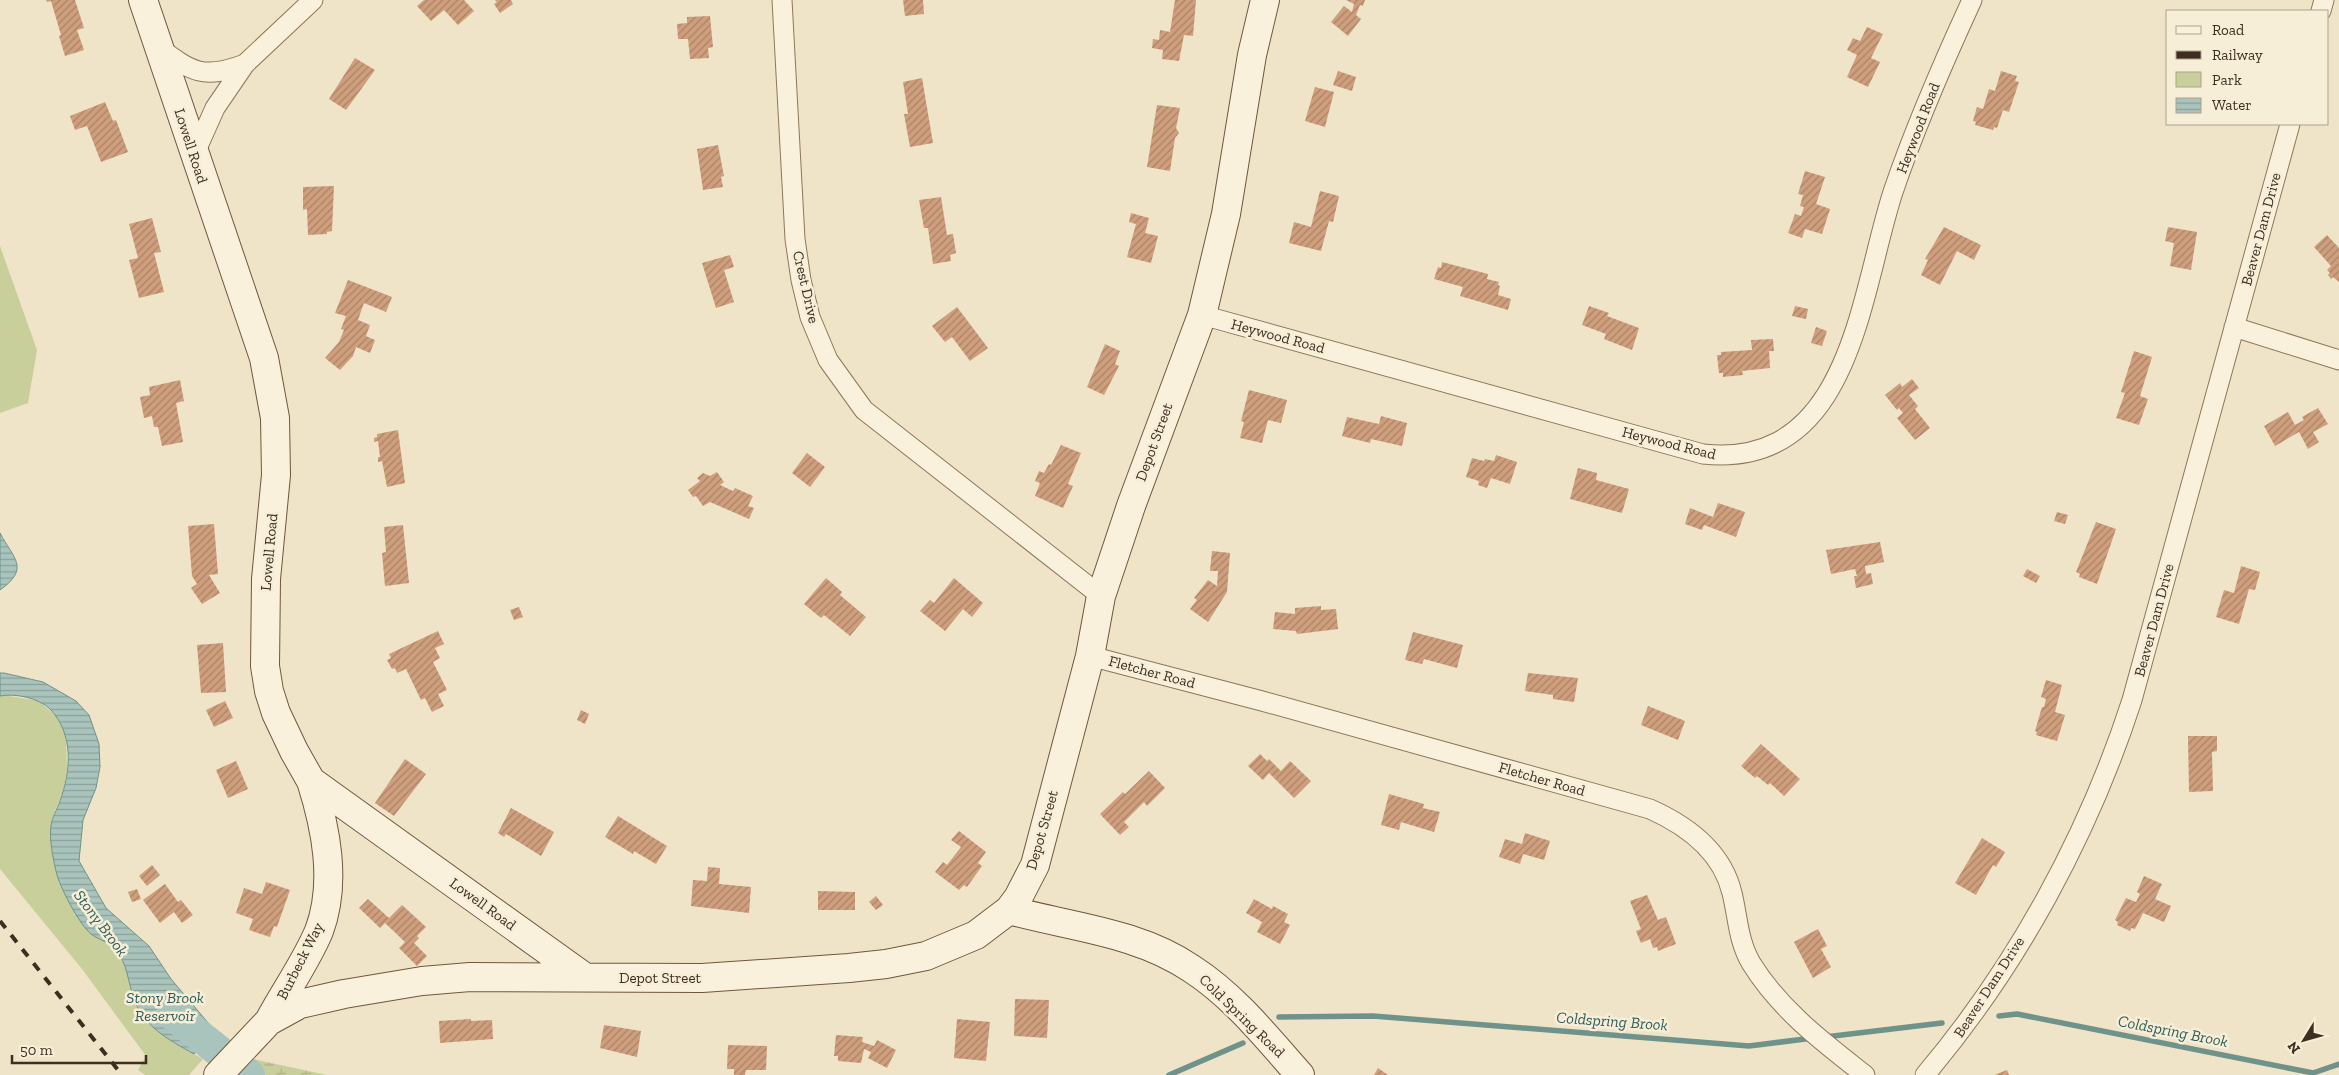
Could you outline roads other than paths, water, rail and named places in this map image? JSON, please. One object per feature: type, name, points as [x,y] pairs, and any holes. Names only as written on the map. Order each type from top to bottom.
[{"type":"main road","name":"Lowell Road","points":[[143,0],[264,358],[275,418],[276,475],[266,580],[265,666],[269,691],[276,713],[311,781],[583,976]]},
{"type":"main road","name":"Depot Street","points":[[218,1075],[269,1021],[288,1010],[306,1003],[422,981],[470,977],[702,978],[886,964],[926,956],[976,935],[1009,910],[1018,898],[1035,865],[1090,656],[1101,596],[1130,506],[1202,315],[1226,214],[1252,55],[1265,0]]},
{"type":"main road","name":"Burbeck Way","points":[[269,1021],[312,945],[321,923],[326,901],[329,876],[327,850],[311,781]]},
{"type":"main road","name":"Cold Spring Road","points":[[1009,910],[1087,927],[1164,953],[1191,968],[1224,994],[1300,1075]]},
{"type":"street","points":[[194,155],[215,108],[245,64],[313,0]]},
{"type":"street","name":"Crest Drive","points":[[782,0],[794,239],[810,317],[828,360],[864,410],[1101,596]]},
{"type":"street","name":"Heywood Road","points":[[1202,315],[1703,454],[1722,456],[1739,454],[1758,451],[1773,445],[1788,437],[1811,416],[1834,384],[1842,367],[1857,328],[1888,207],[1900,172],[1930,96],[1972,0]]},
{"type":"street","points":[[158,47],[196,71],[219,73],[245,64]]},
{"type":"street","name":"Beaver Dam Drive","points":[[1925,1075],[1978,1009],[2018,946],[2068,858],[2098,794],[2132,700],[2290,125]]},
{"type":"street","points":[[2234,327],[2339,360]]},
{"type":"street","name":"Fletcher Road","points":[[1090,656],[1262,701],[1650,809],[1676,821],[1706,844],[1721,863],[1732,893],[1743,944],[1763,982],[1802,1025],[1865,1075]]},
{"type":"water","points":[[0,533],[14,556],[17,569],[15,575],[0,590]]},
{"type":"water","name":"Stony Brook Reservoir","points":[[0,673],[43,682],[76,701],[89,715],[99,744],[100,767],[96,788],[83,820],[79,861],[106,908],[149,946],[171,979],[215,1031],[194,1054],[157,1031],[143,1016],[137,1007],[120,955],[113,947],[86,929],[65,895],[56,871],[51,831],[52,820],[64,789],[68,765],[67,741],[58,719],[45,705],[26,697],[0,696]]},
{"type":"waterway","name":"Stony Brook","points":[[172,1014],[249,1075]]},
{"type":"waterway","name":"Coldspring Brook","points":[[1999,1016],[2017,1014],[2313,1073],[2339,1064]]},
{"type":"waterway","name":"Coldspring Brook","points":[[1279,1017],[1373,1016],[1749,1046],[1813,1038]]},
{"type":"waterway","name":"Coldspring Brook","points":[[1825,1037],[1942,1023]]},
{"type":"waterway","name":"Coldspring Brook","points":[[1169,1075],[1243,1043]]},
{"type":"railway","points":[[0,921],[122,1075]]}]
